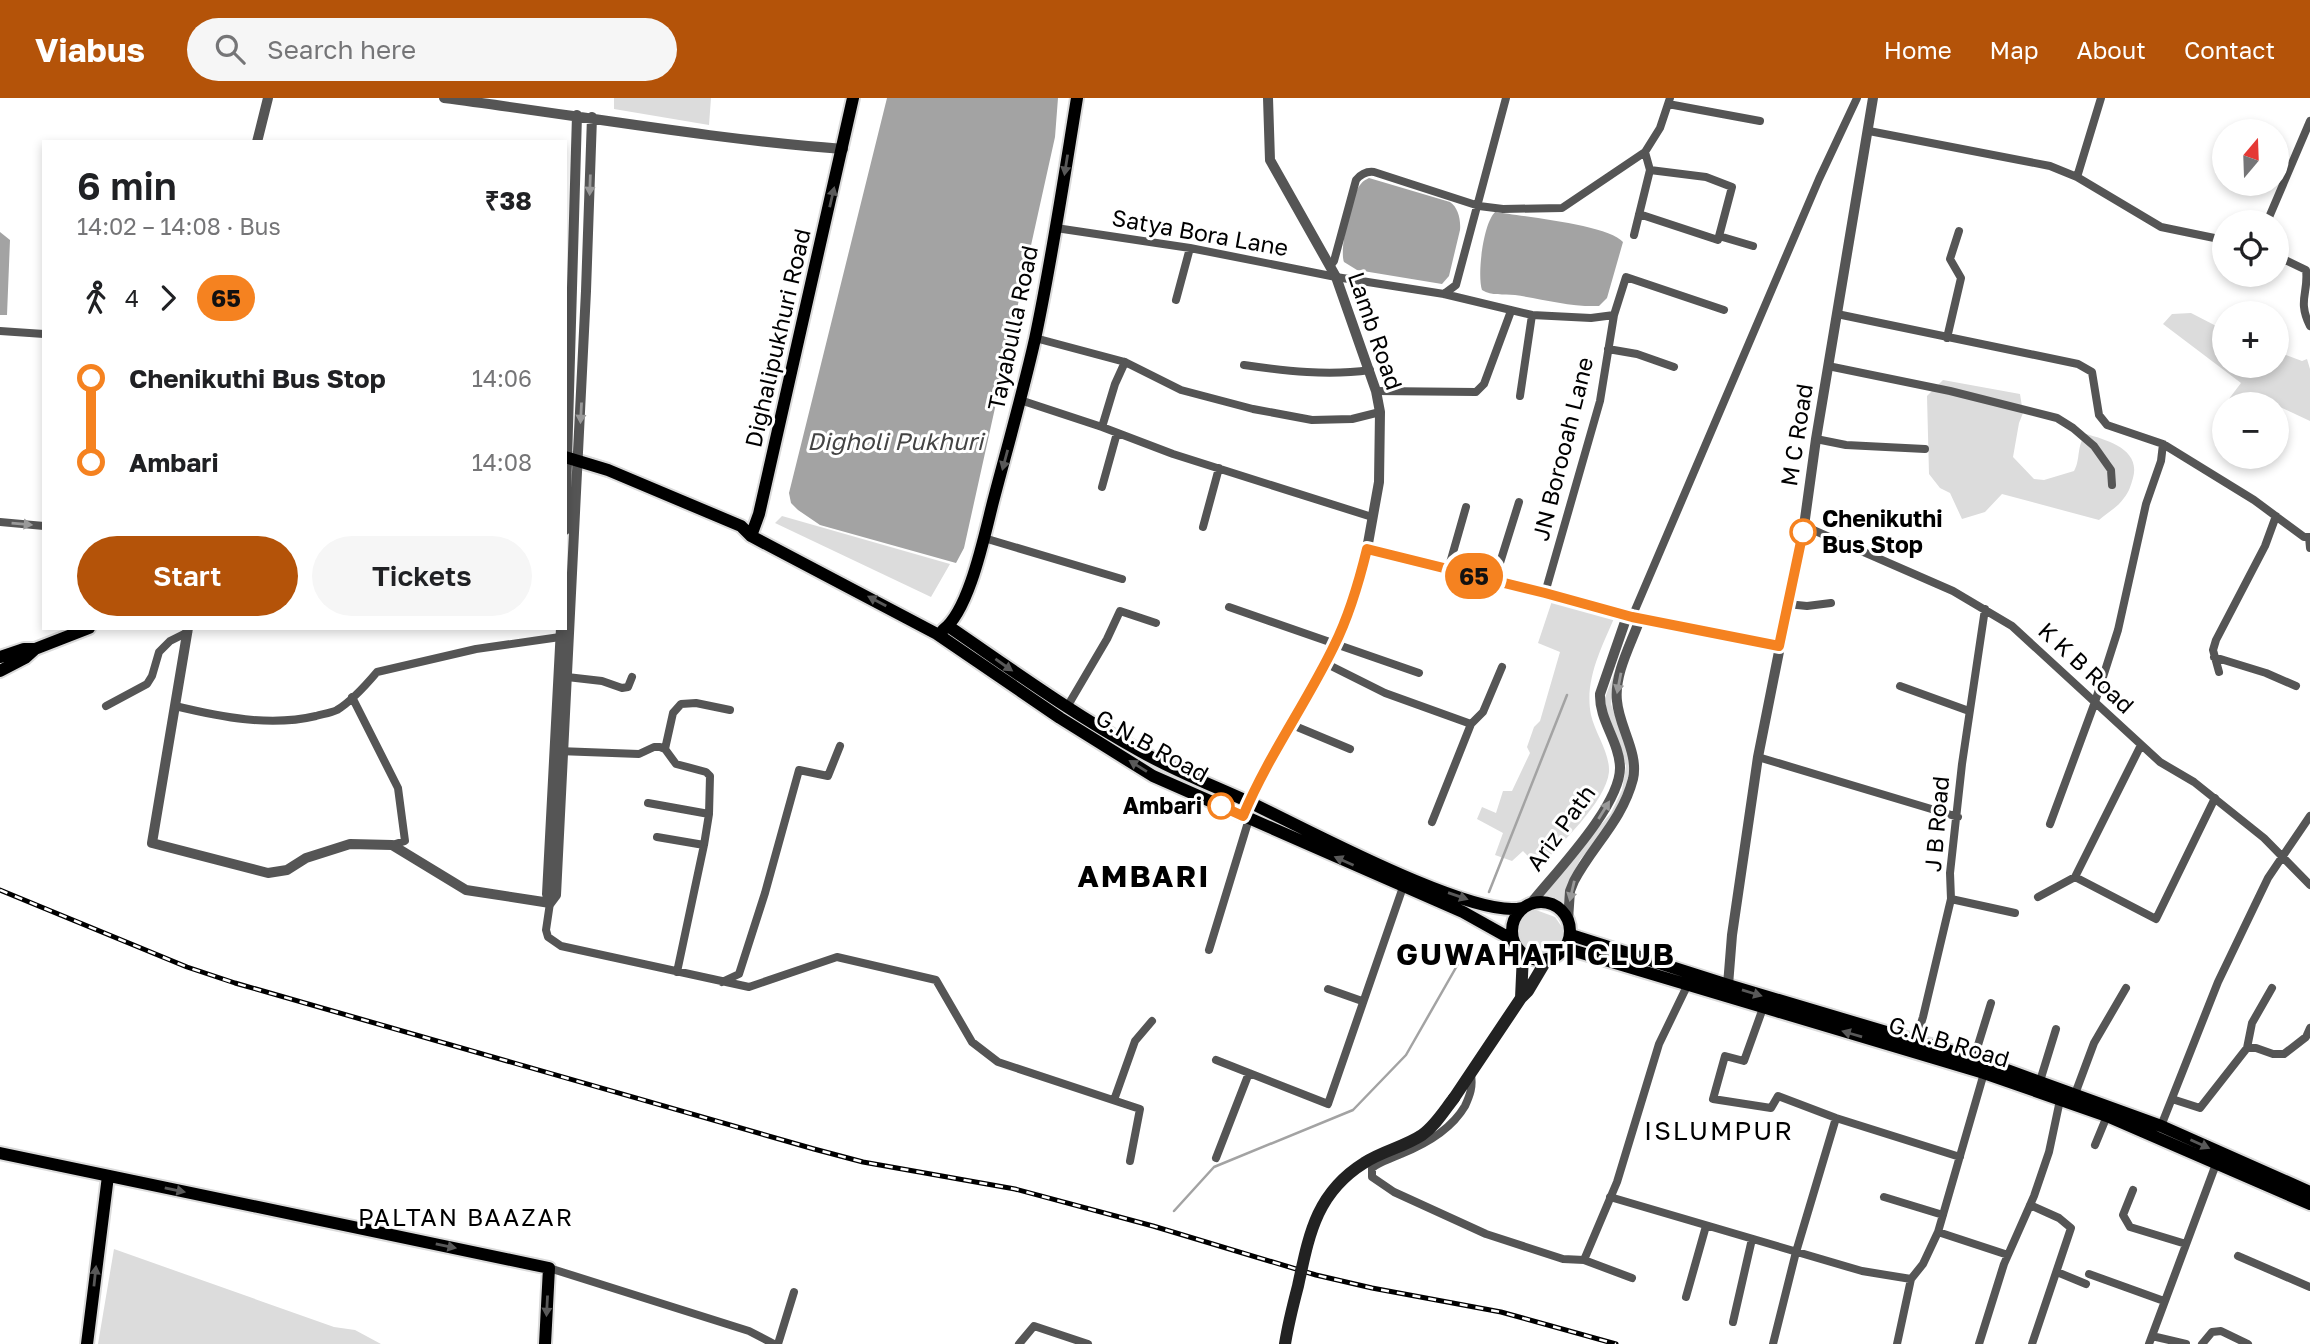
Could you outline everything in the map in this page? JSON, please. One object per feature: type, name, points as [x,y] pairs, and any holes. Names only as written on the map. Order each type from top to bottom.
[{"type":"main road","name":"Dighalipukhuri Road","points":[[749,529],[843,149],[853,98]]},
{"type":"main road","name":"Tayabulla Road","points":[[937,634],[948,626],[963,606],[984,538],[1035,338],[1077,98]]},
{"type":"main road","name":"G.N.B Road","points":[[570,458],[608,470],[749,529],[937,634],[1060,718],[1153,776],[1478,920],[1513,940]]},
{"type":"main road","name":"G.N.B Road","points":[[948,626],[1067,707],[1142,752],[1417,882],[1491,908],[1507,911],[1527,905]]},
{"type":"main road","points":[[0,671],[30,654],[84,630]]},
{"type":"main road","points":[[0,657],[24,649],[30,654]]},
{"type":"main road","points":[[1551,903],[1564,913],[1570,935],[1558,955],[1547,959],[1532,958],[1523,954],[1513,940],[1513,923],[1527,905],[1551,903]]},
{"type":"main road","name":"G.N.B Road","points":[[1570,935],[1974,1058],[2161,1126],[2310,1192]]},
{"type":"main road","name":"G.N.B Road","points":[[1564,948],[1984,1073],[2107,1116],[2310,1204]]},
{"type":"main road","points":[[1521,998],[1523,954]]},
{"type":"main road","points":[[1286,1344],[1311,1226],[1322,1206],[1339,1183],[1357,1168],[1423,1134],[1436,1123],[1528,991],[1547,959]]},
{"type":"main road","points":[[1,1156],[549,1268],[545,1344]]},
{"type":"main road","points":[[87,1344],[108,1176]]},
{"type":"street","points":[[258,140],[268,98]]},
{"type":"street","points":[[444,98],[749,141],[843,149]]},
{"type":"street","name":"Lamb Road","points":[[1246,817],[1249,802],[1336,643],[1359,579],[1379,482],[1380,412],[1370,370],[1336,277],[1270,160],[1268,98]]},
{"type":"street","points":[[1444,294],[1456,285],[1506,98]]},
{"type":"street","points":[[1633,617],[1819,179],[1857,98]]},
{"type":"street","points":[[2077,177],[2101,98]]},
{"type":"street","name":"M C Road","points":[[1728,985],[1732,935],[1758,757],[1804,526],[1816,439],[1874,99]]},
{"type":"street","points":[[1330,266],[1334,261],[1356,180],[1369,171],[1479,206],[1503,209],[1562,208],[1646,152],[1660,128],[1669,101],[1760,121]]},
{"type":"street","points":[[567,410],[577,115]]},
{"type":"street","points":[[567,501],[586,305],[592,117]]},
{"type":"street","points":[[2272,210],[2310,121]]},
{"type":"street","points":[[1870,131],[2040,163],[2077,177],[2161,227],[2212,238]]},
{"type":"street","points":[[1634,235],[1650,170],[1646,152]]},
{"type":"street","points":[[1639,214],[1718,240],[1732,187],[1706,177],[1650,170]]},
{"type":"street","name":"Satya Bora Lane","points":[[1056,228],[1190,248],[1336,277],[1444,294],[1532,315],[1591,318],[1614,315]]},
{"type":"street","points":[[1947,338],[1961,278],[1950,259],[1959,231]]},
{"type":"street","points":[[1719,236],[1753,246]]},
{"type":"street","points":[[1176,300],[1190,248]]},
{"type":"street","points":[[2289,262],[2306,270],[2303,295],[2305,315],[2310,326]]},
{"type":"street","name":"JN Borooah Lane","points":[[1545,593],[1600,401],[1614,315],[1626,277],[1724,310]]},
{"type":"street","points":[[1456,285],[1465,299]]},
{"type":"street","points":[[1376,391],[1476,392],[1484,384],[1511,311]]},
{"type":"street","points":[[1837,314],[2078,364],[2092,372],[2099,415],[2107,425],[2163,444],[2254,500],[2304,537],[2310,537],[2310,548]]},
{"type":"street","points":[[1520,396],[1532,315]]},
{"type":"street","points":[[0,331],[42,334]]},
{"type":"street","points":[[1035,338],[1125,362],[1181,390],[1253,409],[1311,419],[1352,419],[1380,412]]},
{"type":"street","points":[[1608,349],[1637,354],[1674,367]]},
{"type":"street","points":[[1102,427],[1125,362]]},
{"type":"street","points":[[1244,365],[1296,372],[1349,373],[1370,370]]},
{"type":"street","points":[[1828,366],[1950,391],[2057,418],[2094,446],[2111,470],[2112,485]]},
{"type":"street","points":[[1020,400],[1172,454],[1372,517]]},
{"type":"street","points":[[1102,488],[1117,433]]},
{"type":"street","points":[[1816,439],[1846,445],[1925,449]]},
{"type":"street","points":[[2050,824],[2095,702],[2118,630],[2146,504],[2161,461],[2163,444]]},
{"type":"street","points":[[570,458],[567,677],[547,894],[550,903],[546,930],[548,937],[561,946],[749,986],[837,957],[936,980],[972,1042],[998,1062],[1140,1109],[1130,1161]]},
{"type":"street","points":[[1203,527],[1219,468]]},
{"type":"street","points":[[1494,582],[1519,502]]},
{"type":"street","points":[[1448,570],[1466,507]]},
{"type":"street","points":[[2219,672],[2213,650],[2217,639],[2265,547],[2276,516]]},
{"type":"street","points":[[0,522],[42,526]]},
{"type":"street","name":"K K B Road","points":[[1804,526],[1952,591],[2012,626],[2160,762],[2194,782],[2264,838],[2310,886]]},
{"type":"street","points":[[984,538],[1122,579]]},
{"type":"street","points":[[1367,549],[1633,617],[1779,646]]},
{"type":"street","points":[[1787,604],[1807,606],[1831,603]]},
{"type":"street","points":[[1229,607],[1419,673]]},
{"type":"street","name":"J B Road","points":[[1916,1040],[1951,899],[1950,873],[1969,711],[1985,609]]},
{"type":"street","points":[[1067,707],[1107,639],[1120,611],[1156,623]]},
{"type":"street","name":"Ariz Path","points":[[1527,905],[1599,819],[1615,787],[1620,769],[1619,759],[1600,704],[1600,694],[1633,617]]},
{"type":"street","name":"Ariz Path","points":[[1568,920],[1570,891],[1574,881],[1614,825],[1633,779],[1633,757],[1619,716],[1616,689],[1633,617]]},
{"type":"street","points":[[106,706],[147,684],[159,652],[170,641],[188,630]]},
{"type":"street","points":[[188,630],[152,844],[268,873],[287,870],[306,858],[350,844],[391,845],[405,841],[398,788],[352,697]]},
{"type":"street","points":[[176,706],[215,715],[259,720],[302,719],[336,711],[377,672],[561,633],[559,751]]},
{"type":"street","points":[[2214,657],[2266,673],[2296,686]]},
{"type":"street","points":[[1325,663],[1385,693],[1471,724]]},
{"type":"street","points":[[1432,822],[1471,724],[1483,712],[1502,667]]},
{"type":"street","points":[[567,677],[603,681],[622,688],[628,687],[632,677]]},
{"type":"street","points":[[1899,686],[1969,711]]},
{"type":"street","points":[[665,749],[673,713],[681,704],[696,703],[730,710]]},
{"type":"street","points":[[1290,724],[1350,749]]},
{"type":"street","points":[[2038,897],[2076,877],[2141,745]]},
{"type":"street","points":[[722,982],[739,974],[799,771],[828,776],[840,746]]},
{"type":"street","points":[[559,751],[639,754],[657,747],[665,749],[676,764],[706,772],[710,776],[709,814],[704,845],[677,972]]},
{"type":"street","points":[[1758,757],[1958,817]]},
{"type":"street","points":[[2076,877],[2156,919],[2215,799]]},
{"type":"street","points":[[648,803],[709,814]]},
{"type":"street","points":[[2161,1126],[2218,982],[2268,878],[2310,816]]},
{"type":"street","points":[[1209,950],[1246,817]]},
{"type":"street","points":[[657,836],[704,845]]},
{"type":"street","points":[[391,845],[466,890],[550,903]]},
{"type":"street","points":[[1216,1060],[1328,1104],[1403,887]]},
{"type":"street","points":[[1951,899],[2015,913]]},
{"type":"street","points":[[1584,1260],[1610,1197],[1659,1044],[1688,984]]},
{"type":"street","points":[[2075,1094],[2094,1043],[2126,988]]},
{"type":"street","points":[[2172,1100],[2200,1108],[2247,1048],[2252,1023],[2272,988]]},
{"type":"street","points":[[1328,989],[1362,1002]]},
{"type":"street","points":[[1974,1058],[1990,1003]]},
{"type":"street","points":[[1763,1008],[1744,1061],[1725,1056],[1713,1099],[1771,1108],[1778,1096],[1836,1118],[1960,1157]]},
{"type":"street","points":[[1114,1100],[1136,1041],[1152,1021]]},
{"type":"street","points":[[2247,1048],[2284,1054],[2306,1037],[2310,1028]]},
{"type":"street","points":[[2040,1081],[2056,1029]]},
{"type":"street","points":[[1216,1158],[1249,1073]]},
{"type":"street","points":[[1897,1344],[1911,1279],[1923,1264],[1938,1232],[1984,1073]]},
{"type":"street","points":[[1471,1074],[1468,1099],[1450,1126],[1409,1151],[1379,1163],[1372,1168],[1371,1177],[1394,1192],[1486,1234],[1563,1259],[1584,1260],[1632,1278]]},
{"type":"street","points":[[1979,1344],[2008,1255],[2049,1152],[2060,1100]]},
{"type":"street","points":[[2095,1145],[2107,1116]]},
{"type":"street","points":[[1773,1344],[1796,1252],[1836,1118]]},
{"type":"street","points":[[2186,1344],[2151,1340],[2216,1164]]},
{"type":"street","points":[[2133,1190],[2123,1215],[2130,1227],[2186,1244]]},
{"type":"street","points":[[1610,1197],[1862,1272],[1911,1279]]},
{"type":"street","points":[[1884,1197],[1943,1215]]},
{"type":"street","points":[[2030,1205],[2059,1218],[2071,1228],[2032,1344]]},
{"type":"street","points":[[1685,1297],[1706,1226]]},
{"type":"street","points":[[1938,1232],[2008,1255]]},
{"type":"street","points":[[1733,1322],[1752,1240]]},
{"type":"street","points":[[2238,1256],[2310,1287]]},
{"type":"street","points":[[549,1268],[749,1331],[776,1344],[794,1292]]},
{"type":"street","points":[[2057,1272],[2086,1284]]},
{"type":"street","points":[[2089,1274],[2164,1301]]},
{"type":"street","points":[[1019,1344],[1034,1326],[1085,1343]]},
{"type":"street","points":[[2203,1344],[2212,1332],[2221,1331],[2248,1344]]},
{"type":"shaded area","points":[[614,98],[711,98],[709,125],[614,109]]},
{"type":"shaded area","points":[[2191,313],[2212,324],[2212,361],[2163,324],[2172,314]]},
{"type":"shaded area","points":[[2289,356],[2302,361],[2307,359],[2310,369],[2310,421],[2289,411],[2289,392],[2234,392],[2241,383],[2234,378],[2289,378]]},
{"type":"shaded area","points":[[1943,380],[2020,394],[2023,413],[2013,457],[2034,479],[2044,480],[2074,471],[2086,434],[2120,447],[2132,460],[2133,478],[2127,493],[2119,504],[2099,520],[2002,494],[1985,512],[1962,519],[1950,493],[1940,488],[1929,474],[1927,396]]},
{"type":"shaded area","points":[[782,516],[950,564],[931,597],[775,523]]},
{"type":"shaded area","points":[[1553,598],[1615,616],[1592,676],[1589,702],[1609,772],[1606,784],[1591,809],[1539,868],[1523,851],[1512,861],[1495,855],[1503,833],[1477,819],[1482,807],[1496,813],[1503,791],[1512,791],[1530,753],[1527,747],[1534,727],[1540,721],[1560,652],[1538,643]]},
{"type":"shaded area","points":[[1630,630],[1611,704],[1628,753],[1631,776],[1608,826],[1580,860],[1569,883],[1564,903],[1540,895],[1611,813],[1622,790],[1626,766],[1606,711],[1605,698]]},
{"type":"shaded area","points":[[1536,910],[1555,917],[1564,930],[1561,945],[1547,954],[1523,947],[1515,935],[1519,918]]},
{"type":"shaded area","points":[[114,1249],[334,1327],[355,1330],[381,1344],[98,1344]]},
{"type":"water","name":"Digholi Pukhuri","points":[[887,98],[1058,98],[1055,137],[964,548],[956,563],[820,525],[791,503],[789,493]]},
{"type":"water","points":[[1369,178],[1450,202],[1455,207],[1460,230],[1449,276],[1442,284],[1357,270],[1344,262],[1344,235],[1350,211],[1360,185]]},
{"type":"water","points":[[1495,212],[1583,226],[1615,236],[1623,242],[1607,298],[1599,306],[1588,306],[1494,294],[1482,290],[1482,250],[1487,227]]},
{"type":"water","points":[[0,232],[10,240],[7,315],[0,315]]},
{"type":"waterway","points":[[1489,892],[1567,695]]},
{"type":"waterway","points":[[1174,1211],[1214,1167],[1353,1110],[1406,1055],[1466,950]]},
{"type":"railway","points":[[0,890],[187,967],[235,983],[814,1149],[863,1162],[1015,1189],[1153,1226],[1316,1275],[1501,1312],[1616,1344]]},
{"type":"bus line","name":"65","points":[[1221,806],[1243,816],[1278,744],[1336,643],[1367,549],[1632,617],[1779,646],[1803,532]]},
{"type":"place","name":"Chenikuthi Bus Stop","points":[[1803,532]]},
{"type":"place","name":"Ambari","points":[[1221,806]]},
{"type":"district","name":"AMBARI","points":[[1144,877]]},
{"type":"district","name":"GUWAHATI CLUB","points":[[1536,955]]},
{"type":"district","name":"ISLUMPUR","points":[[1719,1131]]},
{"type":"district","name":"PALTAN BAAZAR","points":[[466,1218]]}]
